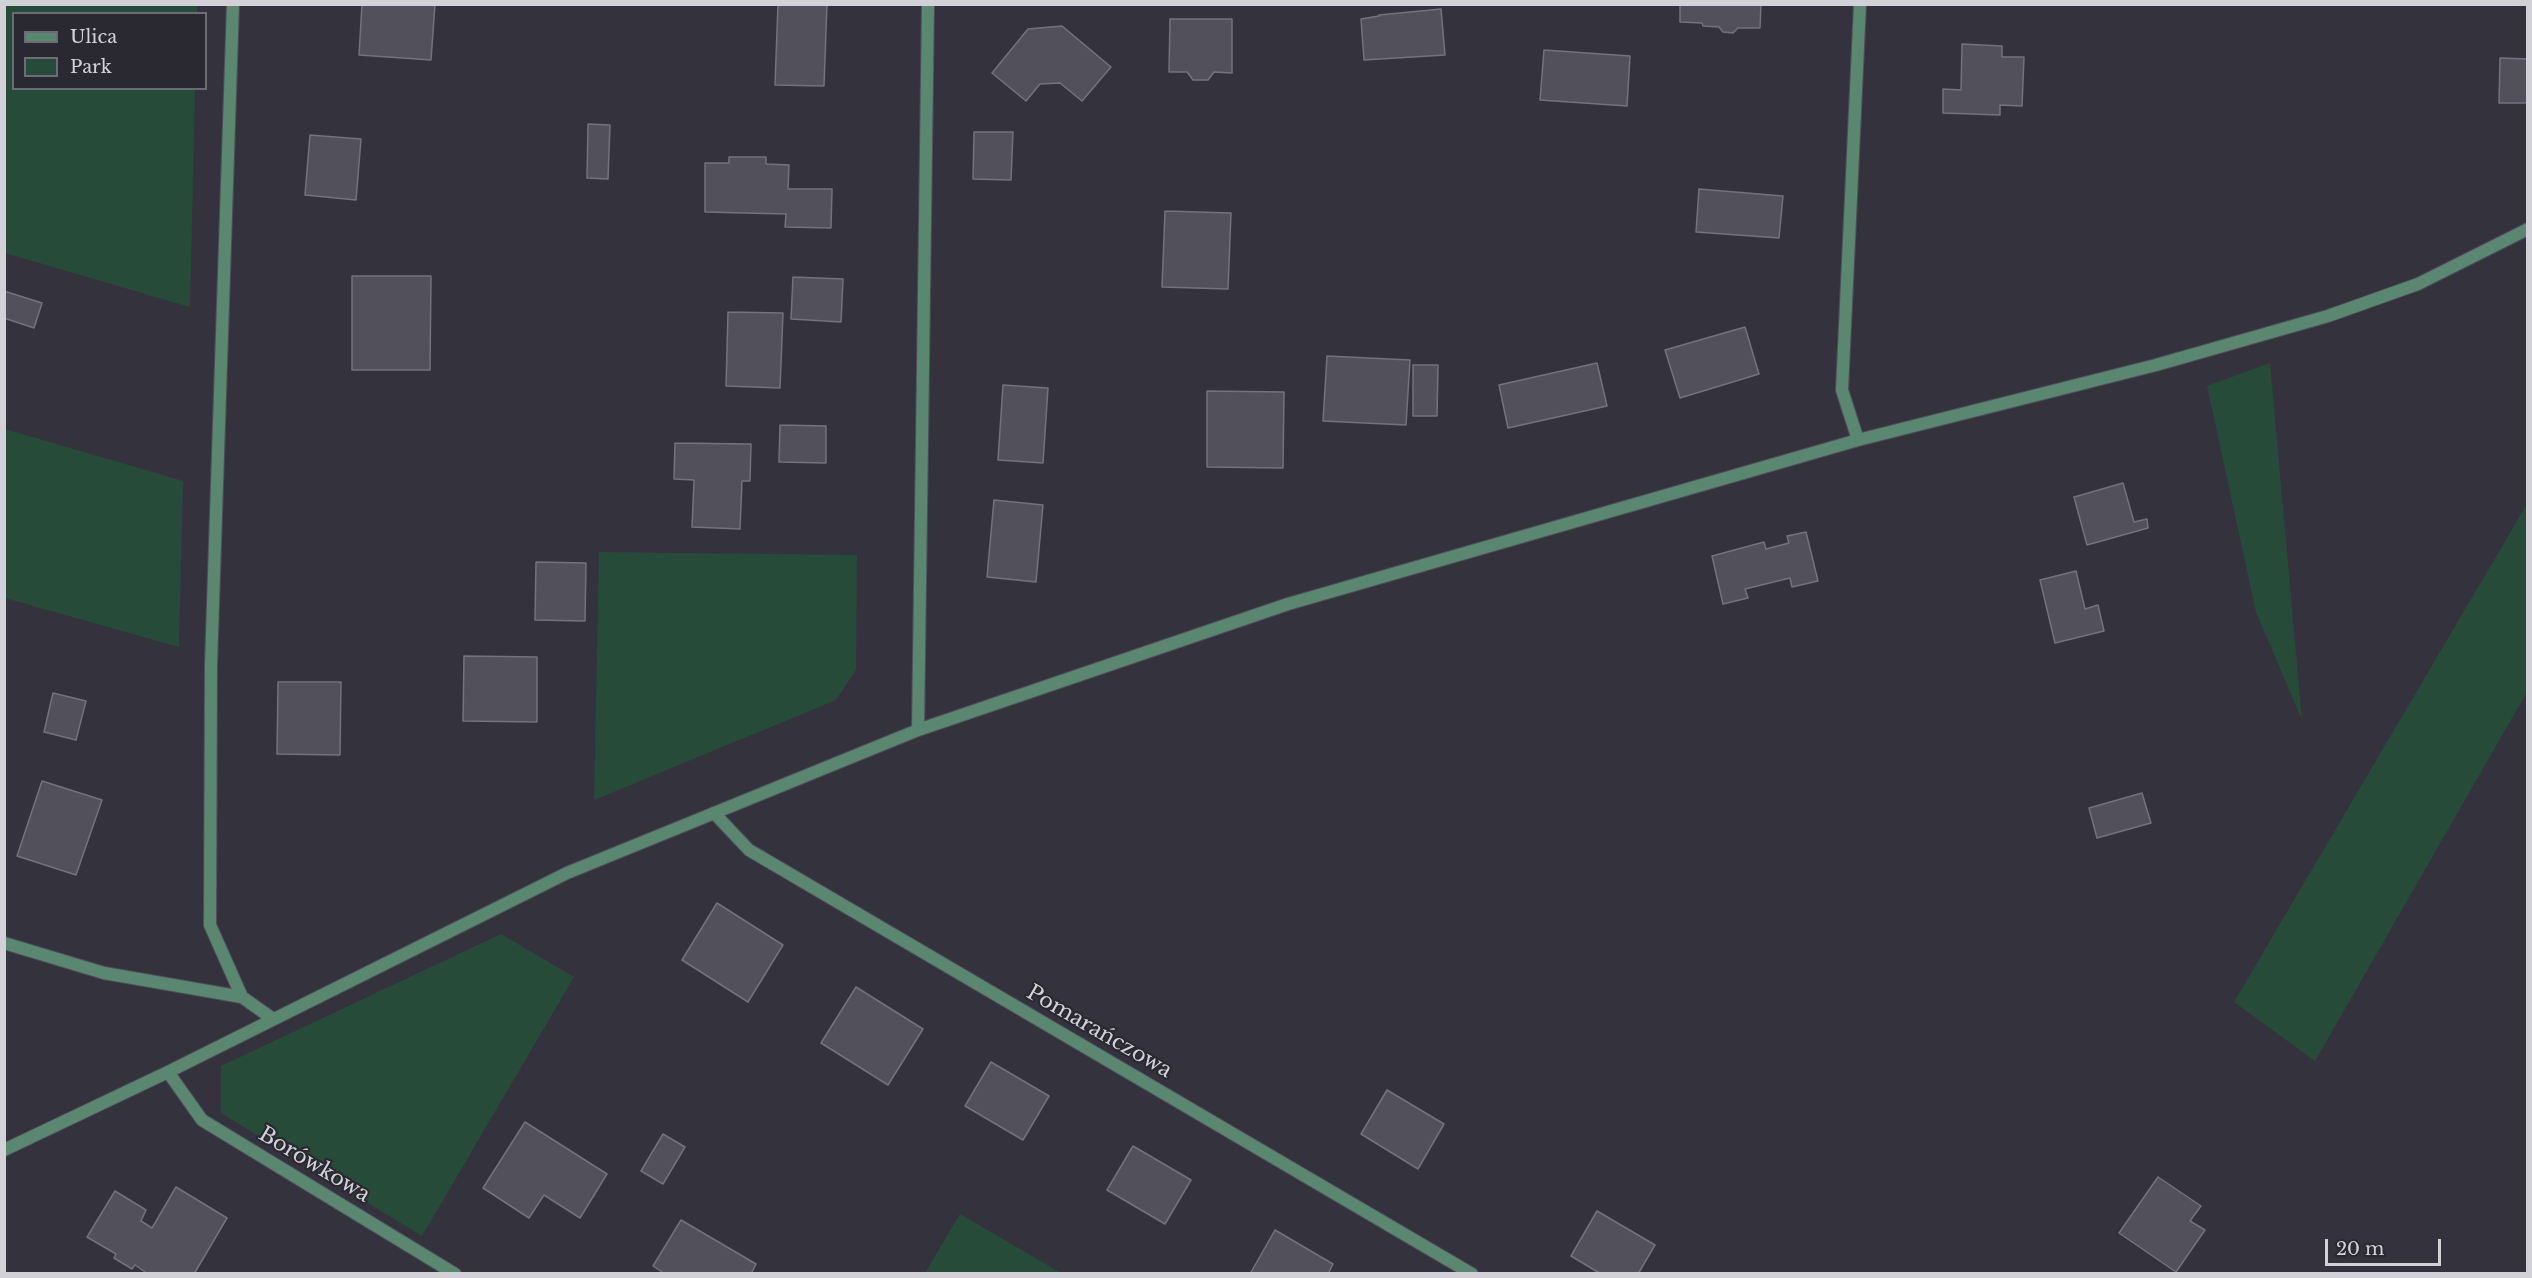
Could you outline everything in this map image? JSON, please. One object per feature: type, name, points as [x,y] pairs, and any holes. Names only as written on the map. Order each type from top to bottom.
[{"type":"street","points":[[233,4],[211,664],[210,925],[242,997]]},
{"type":"street","points":[[918,730],[928,4]]},
{"type":"street","points":[[1858,440],[1842,390],[1860,4]]},
{"type":"street","points":[[4,1150],[168,1072],[567,873],[918,730],[1288,604],[1858,440],[2177,359],[2328,316],[2418,284],[2528,229]]},
{"type":"street","name":"Pomarańczowa","points":[[714,813],[749,850],[1473,1274]]},
{"type":"street","points":[[4,943],[104,973],[242,997],[273,1019]]},
{"type":"street","name":"Borówkowa","points":[[168,1072],[202,1120],[455,1274]]},
{"type":"green space","points":[[4,5],[197,5],[197,12],[12,12],[12,90],[195,90],[190,307],[5,253]]},
{"type":"green space","points":[[2270,363],[2302,720],[2256,612],[2207,386]]},
{"type":"green space","points":[[5,429],[183,481],[179,647],[5,598]]},
{"type":"green space","points":[[2527,504],[2527,692],[2315,1061],[2234,1002]]},
{"type":"green space","points":[[599,552],[857,555],[856,670],[836,700],[594,800]]},
{"type":"green space","points":[[501,934],[574,977],[422,1236],[221,1113],[221,1066]]},
{"type":"green space","points":[[960,1214],[1061,1273],[925,1273]]},
{"type":"building","points":[[362,4],[435,4],[431,60],[359,55]]},
{"type":"building","points":[[778,4],[827,4],[824,86],[775,85]]},
{"type":"building","points":[[1680,4],[1761,4],[1760,28],[1738,28],[1733,33],[1723,32],[1719,27],[1703,26],[1702,23],[1680,22]]},
{"type":"building","points":[[1441,9],[1445,55],[1364,60],[1361,19]]},
{"type":"building","points":[[1170,19],[1232,19],[1232,73],[1214,72],[1208,80],[1193,80],[1187,72],[1169,72]]},
{"type":"building","points":[[1062,26],[1111,67],[1082,101],[1060,83],[1040,84],[1026,101],[992,73],[1028,29]]},
{"type":"building","points":[[1962,44],[2002,46],[2002,57],[2024,57],[2022,106],[2000,105],[2000,115],[1943,113],[1943,89],[1961,90]]},
{"type":"building","points":[[1544,50],[1630,56],[1627,106],[1540,100]]},
{"type":"building","points":[[2500,58],[2528,59],[2528,103],[2499,103]]},
{"type":"building","points":[[588,124],[610,125],[608,179],[587,178]]},
{"type":"building","points":[[974,132],[1013,132],[1011,180],[973,179]]},
{"type":"building","points":[[310,135],[361,139],[356,200],[305,195]]},
{"type":"building","points":[[729,157],[766,157],[766,164],[789,165],[788,189],[832,189],[831,228],[785,227],[786,214],[705,212],[705,163],[729,163]]},
{"type":"building","points":[[1699,189],[1783,196],[1779,238],[1696,232]]},
{"type":"building","points":[[1165,211],[1231,213],[1228,289],[1162,287]]},
{"type":"building","points":[[352,276],[431,276],[430,370],[352,370]]},
{"type":"building","points":[[793,277],[843,279],[841,322],[791,319]]},
{"type":"building","points":[[4,291],[42,303],[34,328],[4,318]]},
{"type":"building","points":[[728,312],[783,313],[780,388],[726,386]]},
{"type":"building","points":[[1745,327],[1759,374],[1680,398],[1665,350]]},
{"type":"building","points":[[1327,356],[1410,360],[1406,425],[1323,421]]},
{"type":"building","points":[[1597,363],[1607,406],[1508,428],[1499,385]]},
{"type":"building","points":[[1413,365],[1438,365],[1437,416],[1413,416]]},
{"type":"building","points":[[1003,385],[1048,388],[1043,463],[998,460]]},
{"type":"building","points":[[1207,391],[1284,392],[1283,468],[1207,467]]},
{"type":"building","points":[[780,425],[826,426],[826,463],[779,462]]},
{"type":"building","points":[[675,443],[751,444],[750,481],[742,481],[740,529],[692,527],[694,480],[674,479]]},
{"type":"building","points":[[2123,483],[2134,522],[2147,519],[2148,528],[2087,545],[2074,497]]},
{"type":"building","points":[[994,500],[1043,505],[1036,582],[987,577]]},
{"type":"building","points":[[1806,532],[1818,581],[1792,587],[1790,578],[1745,589],[1748,598],[1723,604],[1712,556],[1764,542],[1766,549],[1789,543],[1787,536]]},
{"type":"building","points":[[536,562],[586,563],[585,621],[535,620]]},
{"type":"building","points":[[2076,571],[2085,609],[2098,605],[2104,631],[2055,643],[2040,580]]},
{"type":"building","points":[[464,656],[537,657],[537,722],[463,721]]},
{"type":"building","points":[[278,682],[341,682],[340,755],[277,754]]},
{"type":"building","points":[[53,693],[86,701],[76,740],[44,732]]},
{"type":"building","points":[[42,781],[102,800],[76,875],[17,856]]},
{"type":"building","points":[[2142,793],[2151,823],[2097,838],[2089,808]]},
{"type":"building","points":[[717,903],[783,945],[748,1002],[682,960]]},
{"type":"building","points":[[856,987],[923,1029],[888,1085],[821,1043]]},
{"type":"building","points":[[991,1062],[1049,1096],[1023,1140],[965,1106]]},
{"type":"building","points":[[1387,1090],[1444,1124],[1418,1169],[1361,1134]]},
{"type":"building","points":[[525,1122],[607,1174],[580,1218],[544,1195],[529,1218],[483,1188]]},
{"type":"building","points":[[663,1134],[685,1147],[663,1184],[641,1171]]},
{"type":"building","points":[[1133,1146],[1191,1180],[1165,1224],[1107,1190]]},
{"type":"building","points":[[2158,1177],[2201,1206],[2190,1221],[2205,1230],[2176,1272],[2119,1233]]},
{"type":"building","points":[[176,1187],[227,1218],[194,1274],[148,1274],[135,1265],[132,1269],[114,1258],[116,1254],[87,1237],[115,1191],[146,1210],[141,1221],[152,1228]]},
{"type":"building","points":[[1597,1211],[1655,1245],[1638,1274],[1601,1274],[1571,1256]]},
{"type":"building","points":[[681,1220],[756,1264],[751,1274],[665,1274],[653,1266]]},
{"type":"building","points":[[1275,1230],[1333,1264],[1328,1274],[1250,1274]]}]
